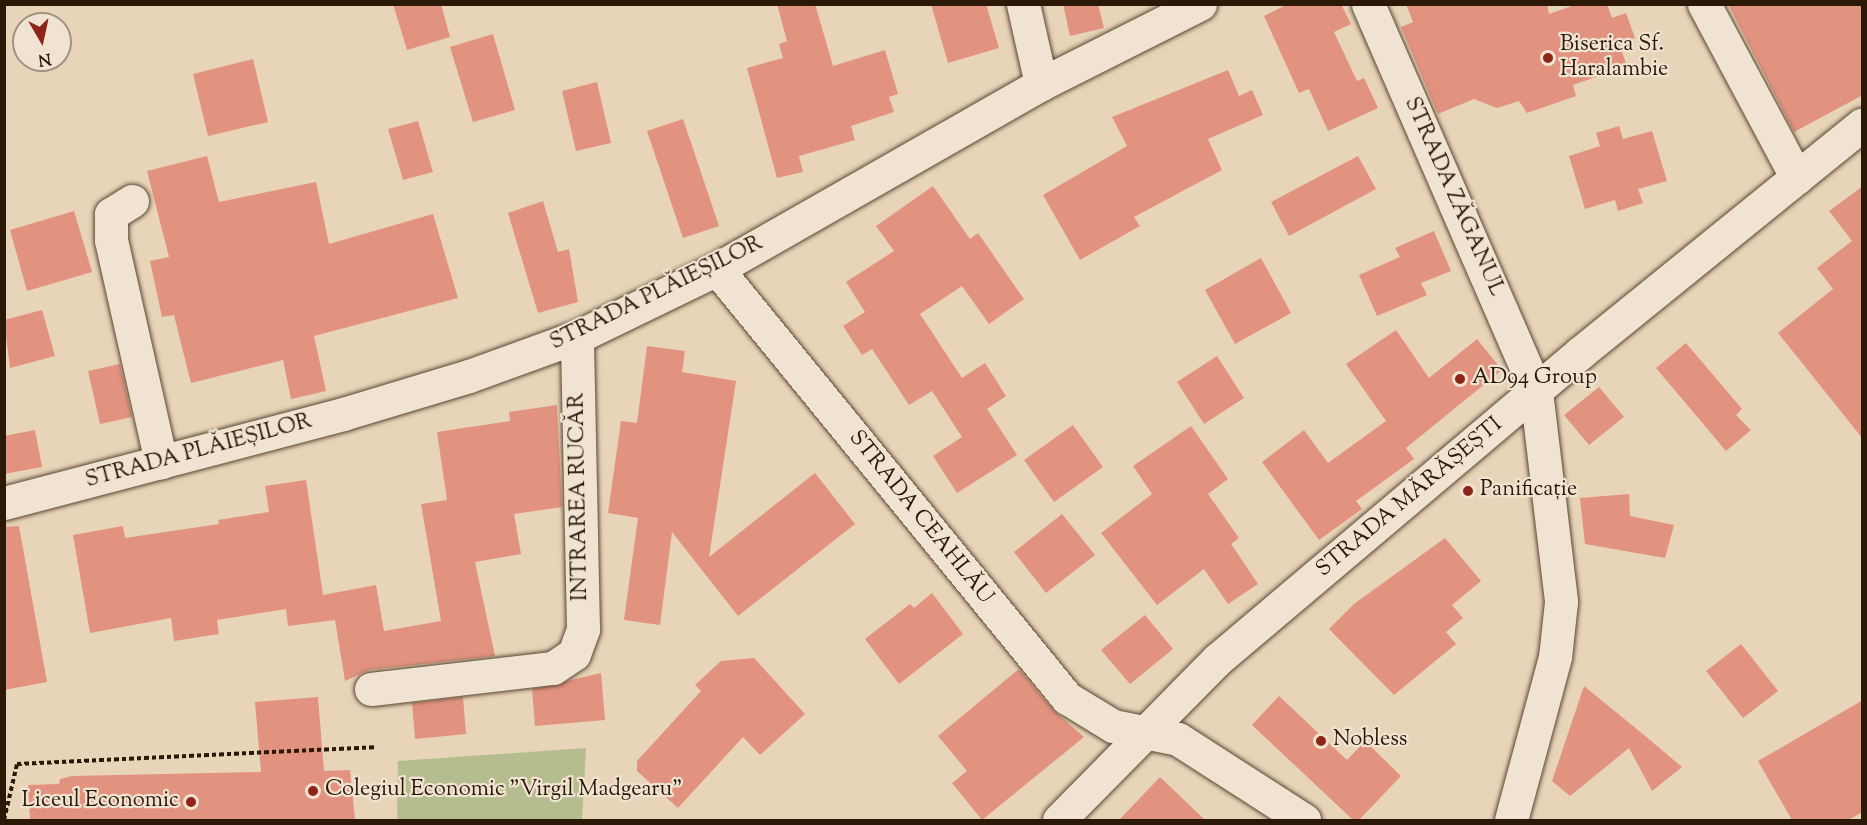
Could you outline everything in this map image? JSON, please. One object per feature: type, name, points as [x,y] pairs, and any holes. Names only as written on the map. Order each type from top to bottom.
[{"type":"street","points":[[1023,4],[1041,84]]},
{"type":"street","name":"STRADA PLĂIEȘILOR","points":[[4,503],[446,383],[577,337],[717,269],[1041,84],[1200,4]]},
{"type":"street","name":"STRADA ZĂGANUL","points":[[1368,4],[1536,391],[1561,602],[1556,657],[1511,820]]},
{"type":"street","points":[[1704,4],[1797,178]]},
{"type":"street","name":"STRADA MĂRĂȘEȘTI","points":[[1059,820],[1218,659],[1536,391],[1863,125]]},
{"type":"street","points":[[132,201],[111,214],[110,232],[161,462]]},
{"type":"street","name":"STRADA CEAHLĂU","points":[[717,269],[1067,698],[1113,726],[1148,731],[1178,739],[1212,758],[1304,820]]},
{"type":"street","name":"INTRAREA RUCĂR","points":[[371,689],[553,668],[574,654],[583,629],[577,337]]},
{"type":"path","points":[[4,820],[17,764],[375,747]]},
{"type":"green space","points":[[586,748],[582,820],[397,820],[398,761]]},
{"type":"building","points":[[393,4],[441,4],[450,37],[407,50]]},
{"type":"building","points":[[777,4],[815,4],[833,66],[885,50],[898,94],[889,97],[894,112],[851,126],[855,140],[799,156],[803,172],[777,178],[747,68],[783,58],[779,44],[787,41]]},
{"type":"building","points":[[931,4],[986,4],[999,48],[948,63]]},
{"type":"building","points":[[1063,4],[1098,4],[1104,28],[1070,36]]},
{"type":"building","points":[[1288,4],[1341,4],[1351,24],[1334,32],[1357,81],[1364,78],[1378,108],[1328,131],[1309,89],[1299,93],[1264,16]]},
{"type":"building","name":"Biserica Sf. Haralambie","points":[[1406,4],[1547,4],[1549,14],[1577,4],[1607,4],[1612,18],[1626,13],[1635,38],[1619,43],[1627,66],[1573,85],[1576,96],[1527,113],[1519,101],[1497,108],[1474,99],[1438,114],[1401,27],[1413,22]]},
{"type":"building","points":[[1728,4],[1863,4],[1863,95],[1794,132]]},
{"type":"building","points":[[493,34],[515,110],[473,122],[450,47]]},
{"type":"building","points":[[253,59],[268,122],[208,136],[193,74]]},
{"type":"building","points":[[1228,70],[1239,96],[1252,90],[1263,115],[1208,139],[1222,170],[1134,217],[1140,226],[1080,260],[1043,195],[1127,146],[1112,117]]},
{"type":"building","points":[[597,82],[611,143],[576,151],[562,91]]},
{"type":"building","points":[[683,119],[719,226],[683,238],[647,131]]},
{"type":"building","points":[[418,121],[433,172],[403,180],[388,129]]},
{"type":"building","points":[[1619,126],[1623,139],[1652,131],[1667,181],[1638,189],[1643,203],[1618,211],[1615,200],[1585,209],[1569,156],[1600,146],[1596,133]]},
{"type":"building","points":[[207,156],[219,202],[316,182],[329,244],[433,214],[458,298],[314,336],[326,391],[291,399],[283,360],[191,383],[174,315],[162,317],[150,261],[169,257],[147,171]]},
{"type":"building","points":[[1358,156],[1376,189],[1289,236],[1271,202]]},
{"type":"building","points":[[933,186],[970,239],[978,233],[1024,299],[989,324],[962,286],[920,314],[962,378],[985,363],[1006,396],[987,409],[1017,455],[957,493],[933,456],[962,437],[932,391],[909,405],[872,349],[862,355],[843,326],[865,312],[846,282],[894,251],[876,226]]},
{"type":"building","points":[[1863,186],[1863,439],[1778,333],[1833,289],[1817,268],[1852,241],[1829,211]]},
{"type":"building","points":[[543,201],[558,252],[569,249],[578,302],[538,313],[508,213]]},
{"type":"building","points":[[74,211],[92,272],[27,291],[10,230]]},
{"type":"building","points":[[1434,231],[1451,271],[1421,283],[1427,295],[1377,316],[1359,275],[1400,257],[1395,248]]},
{"type":"building","points":[[1261,258],[1291,313],[1235,344],[1205,290]]},
{"type":"building","points":[[42,310],[55,356],[10,368],[4,320]]},
{"type":"building","points":[[1396,330],[1429,378],[1477,339],[1502,370],[1406,448],[1414,459],[1356,501],[1362,509],[1319,540],[1262,462],[1304,430],[1328,463],[1386,421],[1346,364]]},
{"type":"building","points":[[1686,343],[1742,409],[1736,415],[1751,430],[1726,451],[1656,368]]},
{"type":"building","points":[[647,346],[685,351],[682,372],[736,381],[709,557],[815,473],[855,524],[738,616],[672,532],[660,625],[624,620],[638,518],[608,513],[621,421],[637,423]]},
{"type":"building","points":[[1217,356],[1244,398],[1204,424],[1177,382]]},
{"type":"building","points":[[120,364],[132,417],[100,424],[88,371]]},
{"type":"building","points":[[1599,387],[1624,417],[1589,445],[1564,415]]},
{"type":"building","points":[[557,405],[562,507],[514,514],[521,554],[475,562],[495,656],[369,670],[345,681],[335,620],[288,626],[286,609],[217,620],[219,634],[174,641],[171,618],[90,633],[73,535],[123,526],[125,538],[219,524],[218,520],[269,512],[265,486],[306,480],[323,595],[376,585],[384,631],[441,621],[421,504],[447,500],[437,432],[510,421],[509,412]]},
{"type":"building","points":[[1073,425],[1103,467],[1054,502],[1024,460]]},
{"type":"building","points":[[1191,426],[1228,479],[1208,494],[1239,538],[1231,544],[1258,584],[1228,604],[1204,569],[1157,605],[1101,533],[1152,494],[1133,466]]},
{"type":"building","points":[[35,430],[42,467],[4,474],[4,436]]},
{"type":"building","points":[[1629,494],[1630,516],[1674,525],[1665,558],[1585,544],[1580,498]]},
{"type":"building","points":[[1062,514],[1095,555],[1046,593],[1014,552]]},
{"type":"building","points":[[19,526],[47,682],[4,690],[4,527]]},
{"type":"building","points":[[1445,538],[1481,581],[1452,605],[1463,618],[1446,632],[1456,644],[1394,695],[1329,629],[1354,604]]},
{"type":"building","points":[[932,593],[963,634],[899,684],[865,639],[910,604],[914,608]]},
{"type":"building","points":[[1145,615],[1173,649],[1130,684],[1101,650]]},
{"type":"building","points":[[1741,644],[1778,691],[1743,718],[1706,671]]},
{"type":"building","points":[[754,658],[805,714],[760,755],[743,737],[678,808],[637,771],[637,761],[701,691],[695,685],[721,661]]},
{"type":"building","points":[[1019,669],[1053,710],[1084,737],[982,820],[952,783],[967,771],[938,736]]},
{"type":"building","points":[[601,673],[605,720],[535,726],[532,689]]},
{"type":"building","points":[[1584,686],[1682,767],[1652,791],[1629,748],[1570,796],[1552,781]]},
{"type":"building","points":[[1279,696],[1347,760],[1365,741],[1401,776],[1359,820],[1353,820],[1252,725]]},
{"type":"building","name":"Liceul Economic","points":[[318,697],[324,771],[350,770],[355,819],[30,820],[28,785],[59,784],[60,779],[72,776],[261,772],[255,702]]},
{"type":"building","points":[[463,697],[466,734],[415,739],[412,703]]},
{"type":"building","points":[[1863,700],[1863,812],[1848,820],[1792,820],[1758,761]]},
{"type":"building","points":[[1160,777],[1205,820],[1119,820]]},
{"type":"place","name":"Biserica Sf. Haralambie","points":[[1548,58]]},
{"type":"place","name":"AD94 Group","points":[[1460,379]]},
{"type":"place","name":"Panificație","points":[[1468,491]]},
{"type":"place","name":"Nobless","points":[[1321,741]]},
{"type":"place","name":"Colegiul Economic \"Virgil Madgearu\"","points":[[313,791]]},
{"type":"place","name":"Liceul Economic","points":[[191,802]]}]
